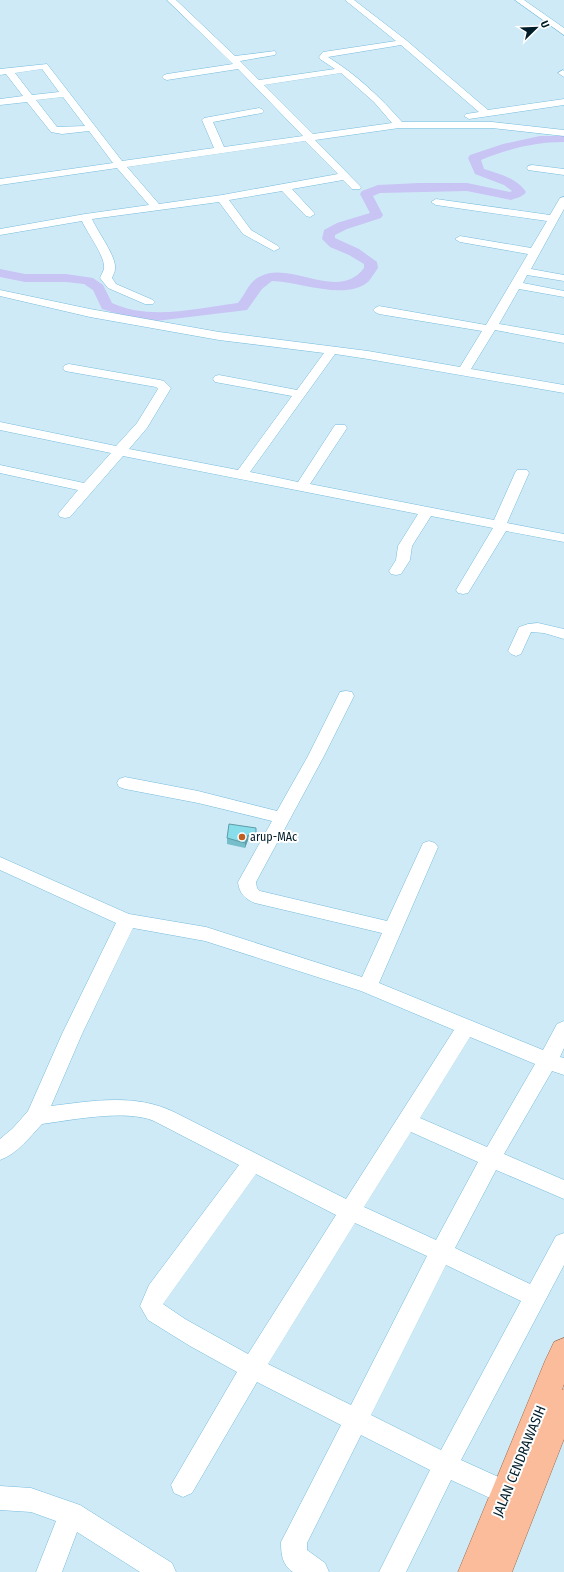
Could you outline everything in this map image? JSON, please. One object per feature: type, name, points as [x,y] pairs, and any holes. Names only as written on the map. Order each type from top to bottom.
[{"type":"main road","name":"JALAN CENDRAWASIH","points":[[496,1572],[515,1497],[555,1370],[564,1351]]},
{"type":"main road","name":"JALAN CENDRAWASIH","points":[[474,1572],[564,1403]]},
{"type":"street","points":[[170,0],[256,82],[356,187]]},
{"type":"street","points":[[350,0],[403,42],[487,114]]},
{"type":"street","points":[[519,0],[564,31]]},
{"type":"street","points":[[400,125],[380,103],[343,70],[323,56],[326,54],[403,42]]},
{"type":"street","points":[[233,59],[272,53]]},
{"type":"street","points":[[5,72],[44,66],[121,166],[156,207]]},
{"type":"street","points":[[167,77],[240,66]]},
{"type":"street","points":[[256,82],[343,70]]},
{"type":"street","points":[[5,72],[30,99],[54,130],[62,131],[91,128]]},
{"type":"street","points":[[0,102],[66,94]]},
{"type":"street","points":[[424,124],[429,121],[564,102]]},
{"type":"street","points":[[220,150],[208,120],[259,111]]},
{"type":"street","points":[[0,182],[121,166],[400,125],[492,125],[533,131]]},
{"type":"street","points":[[0,185],[220,150],[411,128],[493,129],[563,133]]},
{"type":"street","points":[[532,168],[564,172]]},
{"type":"street","points":[[0,232],[85,217],[285,188],[346,176]]},
{"type":"street","points":[[285,188],[310,214]]},
{"type":"street","points":[[222,198],[247,232],[274,248]]},
{"type":"street","points":[[464,371],[516,285],[564,200]]},
{"type":"street","points":[[436,202],[554,219]]},
{"type":"street","points":[[85,217],[94,236],[106,254],[110,268],[106,278],[108,282],[112,286],[149,302]]},
{"type":"street","points":[[460,239],[534,252]]},
{"type":"street","points":[[524,271],[564,278]]},
{"type":"street","points":[[516,285],[564,294]]},
{"type":"street","points":[[0,293],[90,313],[219,336],[332,350],[564,389]]},
{"type":"street","points":[[379,310],[564,339]]},
{"type":"street","points":[[241,475],[332,350]]},
{"type":"street","points":[[65,514],[142,425],[165,387],[160,384],[69,368]]},
{"type":"street","points":[[219,379],[299,394]]},
{"type":"street","points":[[0,426],[500,526],[562,533]]},
{"type":"street","points":[[302,486],[340,428]]},
{"type":"street","points":[[0,469],[88,488]]},
{"type":"street","points":[[463,590],[500,526],[522,473]]},
{"type":"street","points":[[396,571],[403,560],[406,546],[427,511]]},
{"type":"street","points":[[516,651],[524,630],[527,628],[535,628],[564,634]]},
{"type":"street","points":[[346,696],[247,882],[247,888],[250,893],[255,896],[394,929]]},
{"type":"street","points":[[125,783],[198,797],[282,818]]},
{"type":"street","points":[[368,986],[430,846]]},
{"type":"street","points":[[0,863],[127,920],[206,934],[368,986],[556,1064]]},
{"type":"street","points":[[0,1151],[20,1134],[36,1116],[72,1034],[127,920]]},
{"type":"street","points":[[183,1485],[252,1368],[466,1027]]},
{"type":"street","points":[[316,1572],[298,1561],[294,1555],[294,1542],[441,1252],[491,1158],[556,1064],[564,1029]]},
{"type":"street","points":[[36,1116],[122,1108],[142,1108],[154,1111],[350,1211],[535,1297]]},
{"type":"street","points":[[406,1121],[564,1190]]},
{"type":"street","points":[[253,1162],[157,1292],[151,1306],[156,1313],[252,1368],[445,1466],[515,1497]]},
{"type":"street","points":[[392,1572],[445,1466],[564,1242]]},
{"type":"street","points":[[0,1498],[31,1500],[72,1514],[162,1572]]},
{"type":"street","points":[[49,1572],[72,1514]]},
{"type":"building","points":[[229,824],[256,828],[256,835],[248,835],[245,843],[227,838]]},
{"type":"waterway","points":[[0,273],[25,278],[66,278],[89,281],[99,288],[107,306],[131,314],[156,317],[242,307],[257,286],[270,277],[295,279],[332,286],[344,286],[364,278],[371,268],[370,262],[354,252],[335,244],[328,239],[329,233],[342,226],[377,215],[366,194],[378,189],[467,187],[511,196],[520,192],[508,182],[479,171],[474,158],[518,143],[540,139],[564,139]]},
{"type":"place","name":"arup-MAc","points":[[242,837]]}]
